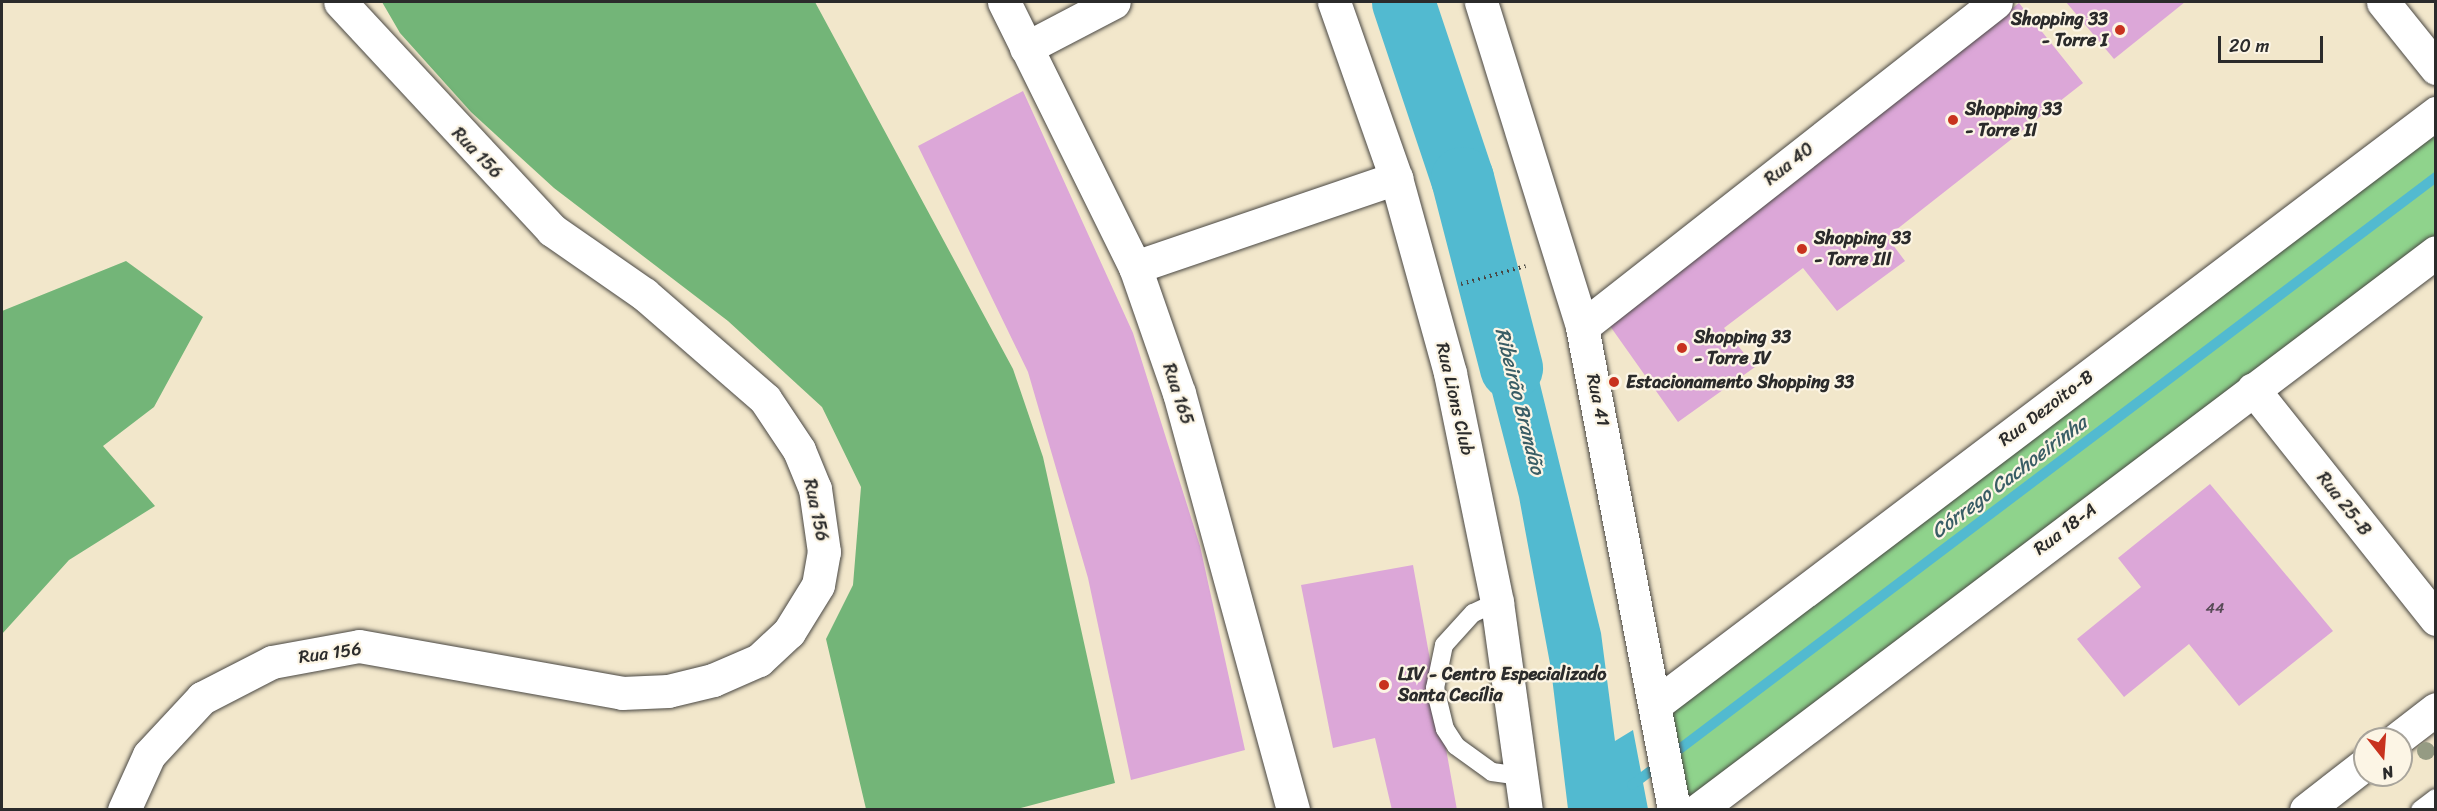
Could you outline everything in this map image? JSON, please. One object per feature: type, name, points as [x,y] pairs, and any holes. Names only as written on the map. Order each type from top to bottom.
[{"type":"street","name":"Rua 156","points":[[124,810],[148,755],[202,698],[272,662],[359,646],[622,693],[668,691],[713,681],[759,660],[789,632],[818,585],[824,552],[814,489],[799,450],[765,399],[644,294],[552,230],[340,2]]},
{"type":"street","name":"Rua 165","points":[[1004,2],[1135,267],[1179,393],[1293,810]]},
{"type":"street","points":[[1026,48],[1114,2]]},
{"type":"street","name":"Rua Lions Club","points":[[1334,2],[1396,178],[1430,292],[1497,602],[1526,810]]},
{"type":"street","name":"Rua 41","points":[[1481,2],[1582,327],[1657,710],[1674,810]]},
{"type":"street","name":"Rua 40","points":[[1582,327],[1996,2]]},
{"type":"street","points":[[2383,2],[2436,68]]},
{"type":"street","name":"Rua Dezoito-B","points":[[1657,710],[2436,112]]},
{"type":"street","points":[[1135,267],[1396,178]]},
{"type":"street","name":"Rua 18-A","points":[[1698,810],[2436,252]]},
{"type":"street","name":"Rua 25-B","points":[[2253,389],[2436,619]]},
{"type":"street","points":[[2413,727],[2436,709]]},
{"type":"street","points":[[2306,810],[2353,773]]},
{"type":"lane","points":[[1497,602],[1473,613],[1449,639],[1436,668],[1435,688],[1445,729],[1456,746],[1492,772],[1521,776]]},
{"type":"lane","points":[[2420,810],[2436,798]]},
{"type":"path","points":[[1430,292],[1559,257]]},
{"type":"green space","points":[[382,2],[815,2],[1013,369],[1043,457],[1115,783],[1017,809],[866,809],[826,639],[853,585],[861,487],[822,407],[728,321],[554,188],[471,112],[400,33]]},
{"type":"green space","points":[[2435,113],[2435,252],[1674,809],[1658,715]]},
{"type":"green space","points":[[126,261],[203,317],[154,407],[103,446],[155,506],[69,560],[2,634],[2,311]]},
{"type":"water","points":[[1514,278],[1601,633],[1615,741],[1633,730],[1648,809],[1568,809],[1551,669],[1519,497],[1466,292]]},
{"type":"building","name":"Shopping 33 - Torre I","points":[[2066,2],[2185,2],[2114,59]]},
{"type":"building","points":[[2019,3],[2083,83],[1887,237],[1905,261],[1837,311],[1803,268],[1724,328],[1755,367],[1678,422],[1610,326]]},
{"type":"building","points":[[1023,91],[1133,333],[1200,546],[1245,750],[1131,780],[1088,578],[1028,372],[918,146]]},
{"type":"building","points":[[2210,484],[2333,631],[2239,706],[2189,644],[2124,697],[2077,639],[2141,587],[2118,558]]},
{"type":"building","name":"LIV - Centro Especializado Santa Cecília","points":[[1413,565],[1457,810],[1392,810],[1375,738],[1333,748],[1301,585]]},
{"type":"waterway","name":"Ribeirão Brandão","points":[[1403,2],[1462,178],[1511,368]]},
{"type":"waterway","name":"Córrego Cachoeirinha","points":[[1632,785],[2436,177]]},
{"type":"place","name":"Shopping 33 - Torre I","points":[[2120,30]]},
{"type":"place","name":"Shopping 33 - Torre II","points":[[1953,120]]},
{"type":"place","name":"Shopping 33 - Torre III","points":[[1802,249]]},
{"type":"place","name":"Shopping 33 - Torre IV","points":[[1682,348]]},
{"type":"place","name":"Estacionamento Shopping 33","points":[[1614,382]]},
{"type":"place","name":"LIV - Centro Especializado Santa Cecília","points":[[1384,685]]}]
